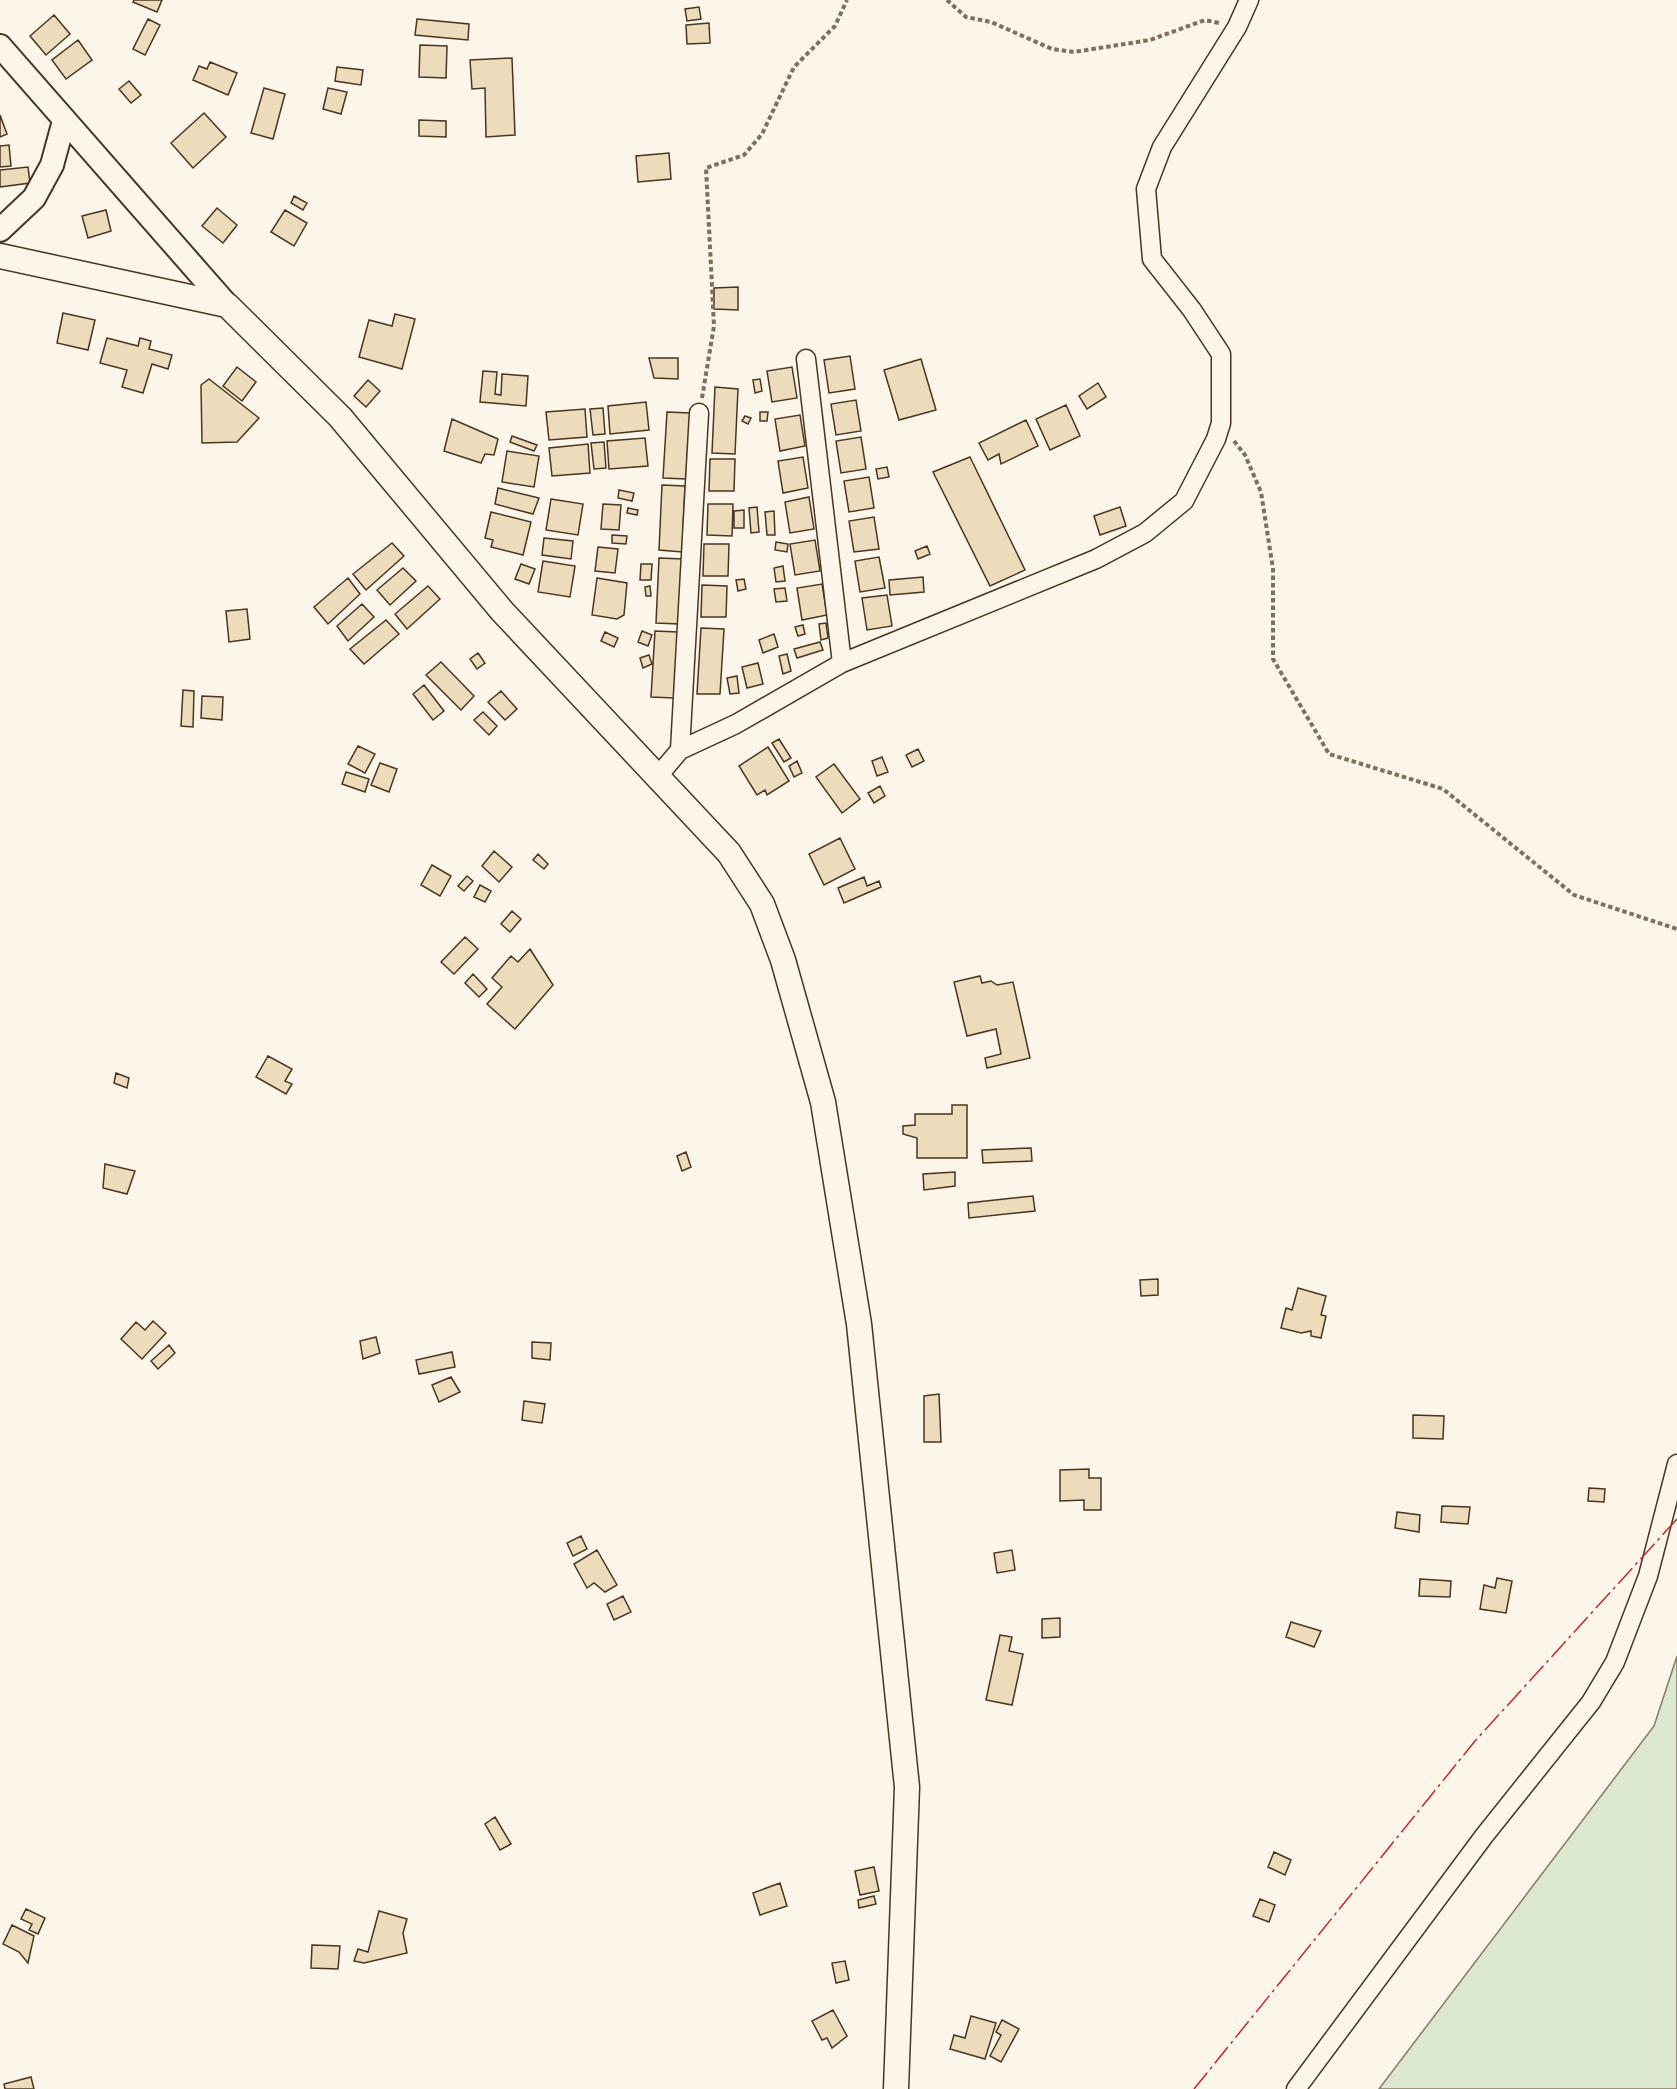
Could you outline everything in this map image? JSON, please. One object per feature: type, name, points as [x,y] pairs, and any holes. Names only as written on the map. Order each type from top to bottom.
[{"type":"main road","points":[[0,256],[227,305],[340,417],[502,611],[729,853],[762,904],[783,960],[823,1102],[859,1324],[907,1787],[896,2089]]},
{"type":"street","points":[[658,776],[680,750],[736,724],[842,663],[1096,558],[1145,533],[1184,501],[1216,439],[1221,423],[1221,354],[1192,310],[1152,260],[1146,189],[1162,147],[1237,27],[1249,0]]},
{"type":"street","points":[[0,46],[227,305]]},
{"type":"street","points":[[0,230],[34,198],[52,165],[64,121]]},
{"type":"street","points":[[806,359],[842,663]]},
{"type":"street","points":[[680,750],[699,413]]},
{"type":"street","points":[[1296,2089],[1484,1836],[1591,1702],[1615,1662],[1648,1576],[1677,1464]]},
{"type":"path","points":[[699,413],[714,326],[706,168],[744,155],[762,134],[794,67],[835,26],[847,0]]},
{"type":"path","points":[[947,0],[966,17],[991,22],[1052,49],[1074,52],[1150,40],[1205,20],[1237,27]]},
{"type":"path","points":[[1221,423],[1245,455],[1261,492],[1273,568],[1273,659],[1329,754],[1443,789],[1574,895],[1677,929]]},
{"type":"green space","points":[[1677,1656],[1677,2089],[1379,2089],[1654,1726]]},
{"type":"building","points":[[134,0],[162,0],[157,12],[133,2]]},
{"type":"building","points":[[699,7],[701,19],[687,21],[685,9]]},
{"type":"building","points":[[54,15],[70,34],[46,55],[30,36]]},
{"type":"building","points":[[148,19],[160,25],[145,55],[133,49]]},
{"type":"building","points":[[417,19],[469,24],[468,40],[415,35]]},
{"type":"building","points":[[709,23],[710,43],[687,44],[686,25]]},
{"type":"building","points":[[78,40],[92,60],[66,79],[52,60]]},
{"type":"building","points":[[420,45],[447,46],[446,78],[419,77]]},
{"type":"building","points":[[512,58],[515,135],[486,137],[485,88],[472,89],[470,60]]},
{"type":"building","points":[[210,62],[237,73],[228,95],[193,80],[199,66],[207,69]]},
{"type":"building","points":[[337,67],[363,70],[361,85],[335,81]]},
{"type":"building","points":[[129,81],[141,95],[131,103],[119,89]]},
{"type":"building","points":[[264,88],[285,94],[273,139],[251,133]]},
{"type":"building","points":[[328,88],[347,92],[341,114],[323,109]]},
{"type":"building","points":[[204,113],[226,137],[193,168],[171,143]]},
{"type":"building","points":[[0,115],[7,134],[0,137]]},
{"type":"building","points":[[419,120],[446,121],[446,137],[419,136]]},
{"type":"building","points":[[9,145],[11,166],[0,167],[0,146]]},
{"type":"building","points":[[669,153],[671,179],[638,182],[636,156]]},
{"type":"building","points":[[28,167],[30,183],[0,187],[0,170]]},
{"type":"building","points":[[294,196],[307,203],[303,210],[291,203]]},
{"type":"building","points":[[217,208],[237,225],[223,243],[202,226]]},
{"type":"building","points":[[106,210],[111,231],[88,238],[82,216]]},
{"type":"building","points":[[285,210],[307,223],[294,246],[271,232]]},
{"type":"building","points":[[738,287],[738,310],[714,309],[714,288]]},
{"type":"building","points":[[63,313],[95,320],[88,350],[57,343]]},
{"type":"building","points":[[395,314],[415,319],[402,369],[359,357],[369,320],[392,326]]},
{"type":"building","points":[[107,338],[138,346],[140,338],[151,341],[149,349],[172,355],[168,369],[152,364],[143,393],[122,387],[127,370],[100,363]]},
{"type":"building","points":[[850,356],[855,389],[829,393],[824,360]]},
{"type":"building","points":[[649,358],[678,358],[678,379],[654,378]]},
{"type":"building","points":[[921,359],[936,410],[899,420],[884,370]]},
{"type":"building","points":[[237,367],[256,382],[242,401],[223,386]]},
{"type":"building","points":[[792,367],[797,398],[772,402],[767,371]]},
{"type":"building","points":[[483,371],[497,372],[495,394],[501,395],[502,374],[528,376],[526,406],[480,402]]},
{"type":"building","points":[[209,379],[259,418],[237,442],[202,443],[201,385]]},
{"type":"building","points":[[760,379],[762,391],[755,393],[753,380]]},
{"type":"building","points":[[368,380],[380,391],[366,407],[354,396]]},
{"type":"building","points":[[1098,383],[1106,397],[1087,409],[1079,396]]},
{"type":"building","points":[[715,387],[738,389],[735,454],[712,453]]},
{"type":"building","points":[[856,400],[861,431],[836,435],[831,404]]},
{"type":"building","points":[[646,402],[649,430],[610,434],[608,406]]},
{"type":"building","points":[[1066,405],[1080,436],[1050,450],[1036,419]]},
{"type":"building","points":[[603,408],[605,434],[593,435],[590,409]]},
{"type":"building","points":[[585,409],[587,437],[549,440],[546,412]]},
{"type":"building","points":[[667,412],[690,413],[686,479],[663,478]]},
{"type":"building","points":[[760,412],[768,412],[767,421],[760,421]]},
{"type":"building","points":[[800,415],[805,446],[780,451],[775,419]]},
{"type":"building","points":[[745,416],[751,418],[748,424],[742,421]]},
{"type":"building","points":[[452,419],[498,439],[494,455],[485,454],[481,463],[444,451]]},
{"type":"building","points":[[1026,420],[1038,446],[1001,464],[999,454],[988,460],[979,443]]},
{"type":"building","points":[[512,436],[537,445],[534,451],[510,442]]},
{"type":"building","points":[[861,437],[866,469],[841,473],[836,441]]},
{"type":"building","points":[[645,438],[648,466],[609,469],[607,441]]},
{"type":"building","points":[[604,442],[606,468],[594,469],[591,443]]},
{"type":"building","points":[[588,444],[590,473],[552,476],[549,448]]},
{"type":"building","points":[[507,451],[539,456],[534,487],[502,482]]},
{"type":"building","points":[[803,457],[808,488],[783,493],[778,461]]},
{"type":"building","points":[[970,457],[1025,570],[990,586],[933,472]]},
{"type":"building","points":[[710,459],[735,459],[734,491],[709,491]]},
{"type":"building","points":[[887,467],[889,477],[878,479],[876,469]]},
{"type":"building","points":[[869,477],[874,508],[849,512],[844,481]]},
{"type":"building","points":[[662,485],[685,486],[682,552],[659,550]]},
{"type":"building","points":[[498,488],[539,498],[533,514],[495,504]]},
{"type":"building","points":[[619,490],[634,493],[632,501],[618,498]]},
{"type":"building","points":[[809,497],[814,529],[790,533],[785,502]]},
{"type":"building","points":[[551,499],[583,504],[578,535],[546,530]]},
{"type":"building","points":[[603,504],[621,505],[619,530],[601,529]]},
{"type":"building","points":[[708,504],[733,504],[732,536],[707,535]]},
{"type":"building","points":[[757,507],[759,532],[751,533],[749,508]]},
{"type":"building","points":[[1120,507],[1126,526],[1100,535],[1094,516]]},
{"type":"building","points":[[628,508],[638,510],[637,515],[627,513]]},
{"type":"building","points":[[744,510],[744,528],[734,528],[734,511]]},
{"type":"building","points":[[774,511],[775,535],[767,535],[765,512]]},
{"type":"building","points":[[491,512],[531,522],[523,555],[491,547],[493,540],[485,538]]},
{"type":"building","points":[[874,517],[879,549],[854,552],[849,521]]},
{"type":"building","points":[[612,535],[627,536],[626,544],[612,543]]},
{"type":"building","points":[[544,538],[573,541],[571,559],[542,555]]},
{"type":"building","points":[[815,540],[820,571],[795,575],[790,544]]},
{"type":"building","points":[[776,542],[788,544],[787,552],[775,550]]},
{"type":"building","points":[[392,543],[404,556],[366,590],[353,574]]},
{"type":"building","points":[[704,544],[729,544],[728,576],[703,576]]},
{"type":"building","points":[[927,546],[930,554],[918,559],[915,551]]},
{"type":"building","points":[[598,547],[618,549],[615,573],[595,571]]},
{"type":"building","points":[[879,557],[885,588],[860,592],[855,561]]},
{"type":"building","points":[[659,558],[683,559],[679,624],[656,623]]},
{"type":"building","points":[[543,561],[575,566],[570,597],[538,592]]},
{"type":"building","points":[[521,564],[535,569],[529,584],[515,579]]},
{"type":"building","points":[[641,564],[652,564],[651,580],[640,580]]},
{"type":"building","points":[[783,566],[785,581],[776,582],[774,568]]},
{"type":"building","points":[[403,568],[416,581],[390,605],[377,590]]},
{"type":"building","points":[[923,577],[924,592],[890,595],[889,580]]},
{"type":"building","points":[[348,578],[360,594],[328,624],[314,607]]},
{"type":"building","points":[[597,578],[627,583],[624,615],[617,619],[592,615]]},
{"type":"building","points":[[744,579],[746,589],[738,591],[736,580]]},
{"type":"building","points":[[822,584],[827,615],[802,620],[797,588]]},
{"type":"building","points":[[702,585],[727,586],[726,617],[701,617]]},
{"type":"building","points":[[428,586],[440,599],[407,629],[395,614]]},
{"type":"building","points":[[650,586],[651,596],[646,596],[645,587]]},
{"type":"building","points":[[785,588],[787,601],[776,602],[774,589]]},
{"type":"building","points":[[887,595],[892,626],[867,630],[862,598]]},
{"type":"building","points":[[362,604],[374,617],[348,641],[337,626]]},
{"type":"building","points":[[247,609],[250,639],[229,642],[226,611]]},
{"type":"building","points":[[386,620],[399,634],[364,664],[350,649]]},
{"type":"building","points":[[826,623],[828,638],[821,640],[819,624]]},
{"type":"building","points":[[803,625],[805,634],[798,636],[795,627]]},
{"type":"building","points":[[701,628],[724,629],[720,694],[697,694]]},
{"type":"building","points":[[642,631],[652,635],[648,646],[638,642]]},
{"type":"building","points":[[655,631],[678,632],[674,698],[651,697]]},
{"type":"building","points":[[605,632],[618,638],[614,647],[601,641]]},
{"type":"building","points":[[774,634],[778,647],[763,653],[759,640]]},
{"type":"building","points":[[820,642],[823,650],[797,658],[794,649]]},
{"type":"building","points":[[478,653],[485,663],[477,669],[470,659]]},
{"type":"building","points":[[787,654],[791,671],[783,674],[779,656]]},
{"type":"building","points":[[649,655],[652,664],[643,668],[640,658]]},
{"type":"building","points":[[441,662],[474,696],[461,710],[426,675]]},
{"type":"building","points":[[758,663],[763,684],[747,688],[742,667]]},
{"type":"building","points":[[737,676],[739,693],[730,694],[727,678]]},
{"type":"building","points":[[424,685],[444,711],[433,720],[413,694]]},
{"type":"building","points":[[183,690],[194,691],[193,727],[181,726]]},
{"type":"building","points":[[501,691],[517,709],[505,720],[488,702]]},
{"type":"building","points":[[202,696],[223,697],[222,720],[201,718]]},
{"type":"building","points":[[483,712],[497,726],[489,735],[474,720]]},
{"type":"building","points":[[779,739],[791,758],[784,762],[772,743]]},
{"type":"building","points":[[358,746],[375,754],[365,773],[348,764]]},
{"type":"building","points":[[768,747],[789,781],[767,795],[765,790],[757,795],[739,766]]},
{"type":"building","points":[[918,749],[924,761],[912,767],[906,755]]},
{"type":"building","points":[[882,757],[888,772],[877,776],[872,761]]},
{"type":"building","points":[[797,761],[802,773],[794,777],[789,766]]},
{"type":"building","points":[[380,763],[397,769],[389,792],[371,785]]},
{"type":"building","points":[[834,764],[860,799],[842,813],[816,777]]},
{"type":"building","points":[[346,772],[369,779],[365,792],[342,784]]},
{"type":"building","points":[[880,786],[885,796],[874,803],[868,793]]},
{"type":"building","points":[[840,838],[855,869],[824,885],[809,854]]},
{"type":"building","points":[[494,851],[512,867],[499,882],[482,866]]},
{"type":"building","points":[[538,854],[548,864],[544,869],[533,860]]},
{"type":"building","points":[[432,865],[451,876],[440,896],[421,885]]},
{"type":"building","points":[[467,876],[473,881],[464,891],[458,886]]},
{"type":"building","points":[[864,877],[867,886],[879,881],[881,887],[844,903],[838,888]]},
{"type":"building","points":[[480,885],[491,891],[485,902],[474,897]]},
{"type":"building","points":[[512,911],[521,919],[510,932],[501,924]]},
{"type":"building","points":[[465,937],[478,949],[454,974],[441,962]]},
{"type":"building","points":[[530,949],[553,985],[515,1029],[487,1004],[502,987],[492,978],[511,956],[518,962]]},
{"type":"building","points":[[473,974],[487,989],[479,997],[465,983]]},
{"type":"building","points":[[980,976],[982,983],[991,981],[997,985],[1013,982],[1030,1058],[987,1068],[985,1058],[1001,1054],[996,1029],[967,1036],[954,982]]},
{"type":"building","points":[[268,1056],[292,1069],[285,1081],[292,1084],[286,1094],[256,1077]]},
{"type":"building","points":[[116,1073],[129,1078],[127,1088],[114,1083]]},
{"type":"building","points":[[952,1105],[967,1105],[967,1158],[917,1158],[917,1138],[903,1134],[903,1126],[915,1125],[915,1114],[952,1114]]},
{"type":"building","points":[[1031,1148],[1032,1161],[983,1163],[982,1150]]},
{"type":"building","points":[[686,1152],[691,1167],[682,1171],[677,1156]]},
{"type":"building","points":[[105,1164],[135,1171],[127,1194],[103,1188]]},
{"type":"building","points":[[955,1172],[955,1186],[924,1190],[923,1174]]},
{"type":"building","points":[[1033,1196],[1035,1211],[969,1218],[968,1203]]},
{"type":"building","points":[[1158,1279],[1158,1295],[1141,1296],[1140,1280]]},
{"type":"building","points":[[1298,1288],[1326,1296],[1321,1315],[1326,1316],[1321,1338],[1311,1336],[1311,1331],[1301,1333],[1281,1328],[1286,1308],[1292,1310]]},
{"type":"building","points":[[153,1321],[166,1333],[142,1359],[121,1339],[136,1322],[145,1330]]},
{"type":"building","points":[[376,1337],[380,1353],[363,1359],[360,1341]]},
{"type":"building","points":[[532,1342],[551,1343],[550,1360],[532,1358]]},
{"type":"building","points":[[169,1345],[175,1353],[158,1369],[151,1361]]},
{"type":"building","points":[[452,1352],[455,1367],[419,1374],[416,1360]]},
{"type":"building","points":[[451,1377],[460,1392],[439,1402],[432,1385]]},
{"type":"building","points":[[939,1394],[941,1442],[924,1442],[924,1396]]},
{"type":"building","points":[[524,1401],[545,1404],[542,1423],[522,1420]]},
{"type":"building","points":[[1413,1415],[1444,1416],[1443,1439],[1413,1438]]},
{"type":"building","points":[[1089,1469],[1089,1478],[1101,1478],[1101,1510],[1084,1510],[1084,1500],[1060,1501],[1060,1470]]},
{"type":"building","points":[[1589,1488],[1605,1489],[1604,1502],[1588,1501]]},
{"type":"building","points":[[1442,1506],[1470,1507],[1468,1524],[1441,1522]]},
{"type":"building","points":[[1397,1512],[1420,1515],[1419,1532],[1395,1528]]},
{"type":"building","points":[[581,1536],[587,1549],[573,1556],[567,1543]]},
{"type":"building","points":[[597,1550],[617,1585],[605,1592],[594,1583],[587,1588],[574,1564]]},
{"type":"building","points":[[1012,1550],[1015,1570],[997,1573],[994,1553]]},
{"type":"building","points":[[1497,1578],[1512,1581],[1506,1613],[1480,1609],[1484,1585],[1495,1588]]},
{"type":"building","points":[[1420,1579],[1451,1581],[1450,1597],[1419,1596]]},
{"type":"building","points":[[623,1596],[631,1612],[614,1620],[607,1604]]},
{"type":"building","points":[[1060,1618],[1060,1637],[1042,1638],[1042,1619]]},
{"type":"building","points":[[1291,1622],[1321,1631],[1314,1647],[1286,1637]]},
{"type":"building","points":[[1000,1635],[1012,1637],[1009,1651],[1023,1654],[1012,1705],[986,1700]]},
{"type":"building","points":[[495,1817],[511,1844],[500,1850],[485,1824]]},
{"type":"building","points":[[1274,1852],[1291,1860],[1285,1875],[1268,1867]]},
{"type":"building","points":[[874,1867],[879,1891],[860,1895],[855,1871]]},
{"type":"building","points":[[780,1883],[787,1906],[760,1915],[753,1893]]},
{"type":"building","points":[[874,1896],[876,1904],[859,1908],[858,1900]]},
{"type":"building","points":[[1260,1899],[1275,1905],[1269,1922],[1253,1916]]},
{"type":"building","points":[[26,1909],[45,1918],[38,1934],[29,1930],[32,1924],[21,1919]]},
{"type":"building","points":[[379,1911],[407,1919],[403,1933],[407,1953],[364,1963],[354,1961],[358,1949],[368,1952]]},
{"type":"building","points":[[12,1925],[34,1936],[28,1963],[19,1952],[3,1944]]},
{"type":"building","points":[[312,1945],[340,1946],[338,1969],[311,1968]]},
{"type":"building","points":[[845,1961],[849,1980],[836,1983],[832,1963]]},
{"type":"building","points":[[833,2010],[847,2036],[832,2048],[827,2038],[822,2040],[812,2021]]},
{"type":"building","points":[[971,2016],[996,2023],[985,2059],[950,2049],[954,2035],[965,2038]]},
{"type":"building","points":[[1002,2020],[1019,2029],[1001,2062],[990,2056],[1001,2035],[996,2032]]},
{"type":"building","points":[[31,2077],[34,2089],[5,2089],[4,2084]]},
{"type":"power","points":[[1194,2089],[1475,1741],[1677,1519]]}]
